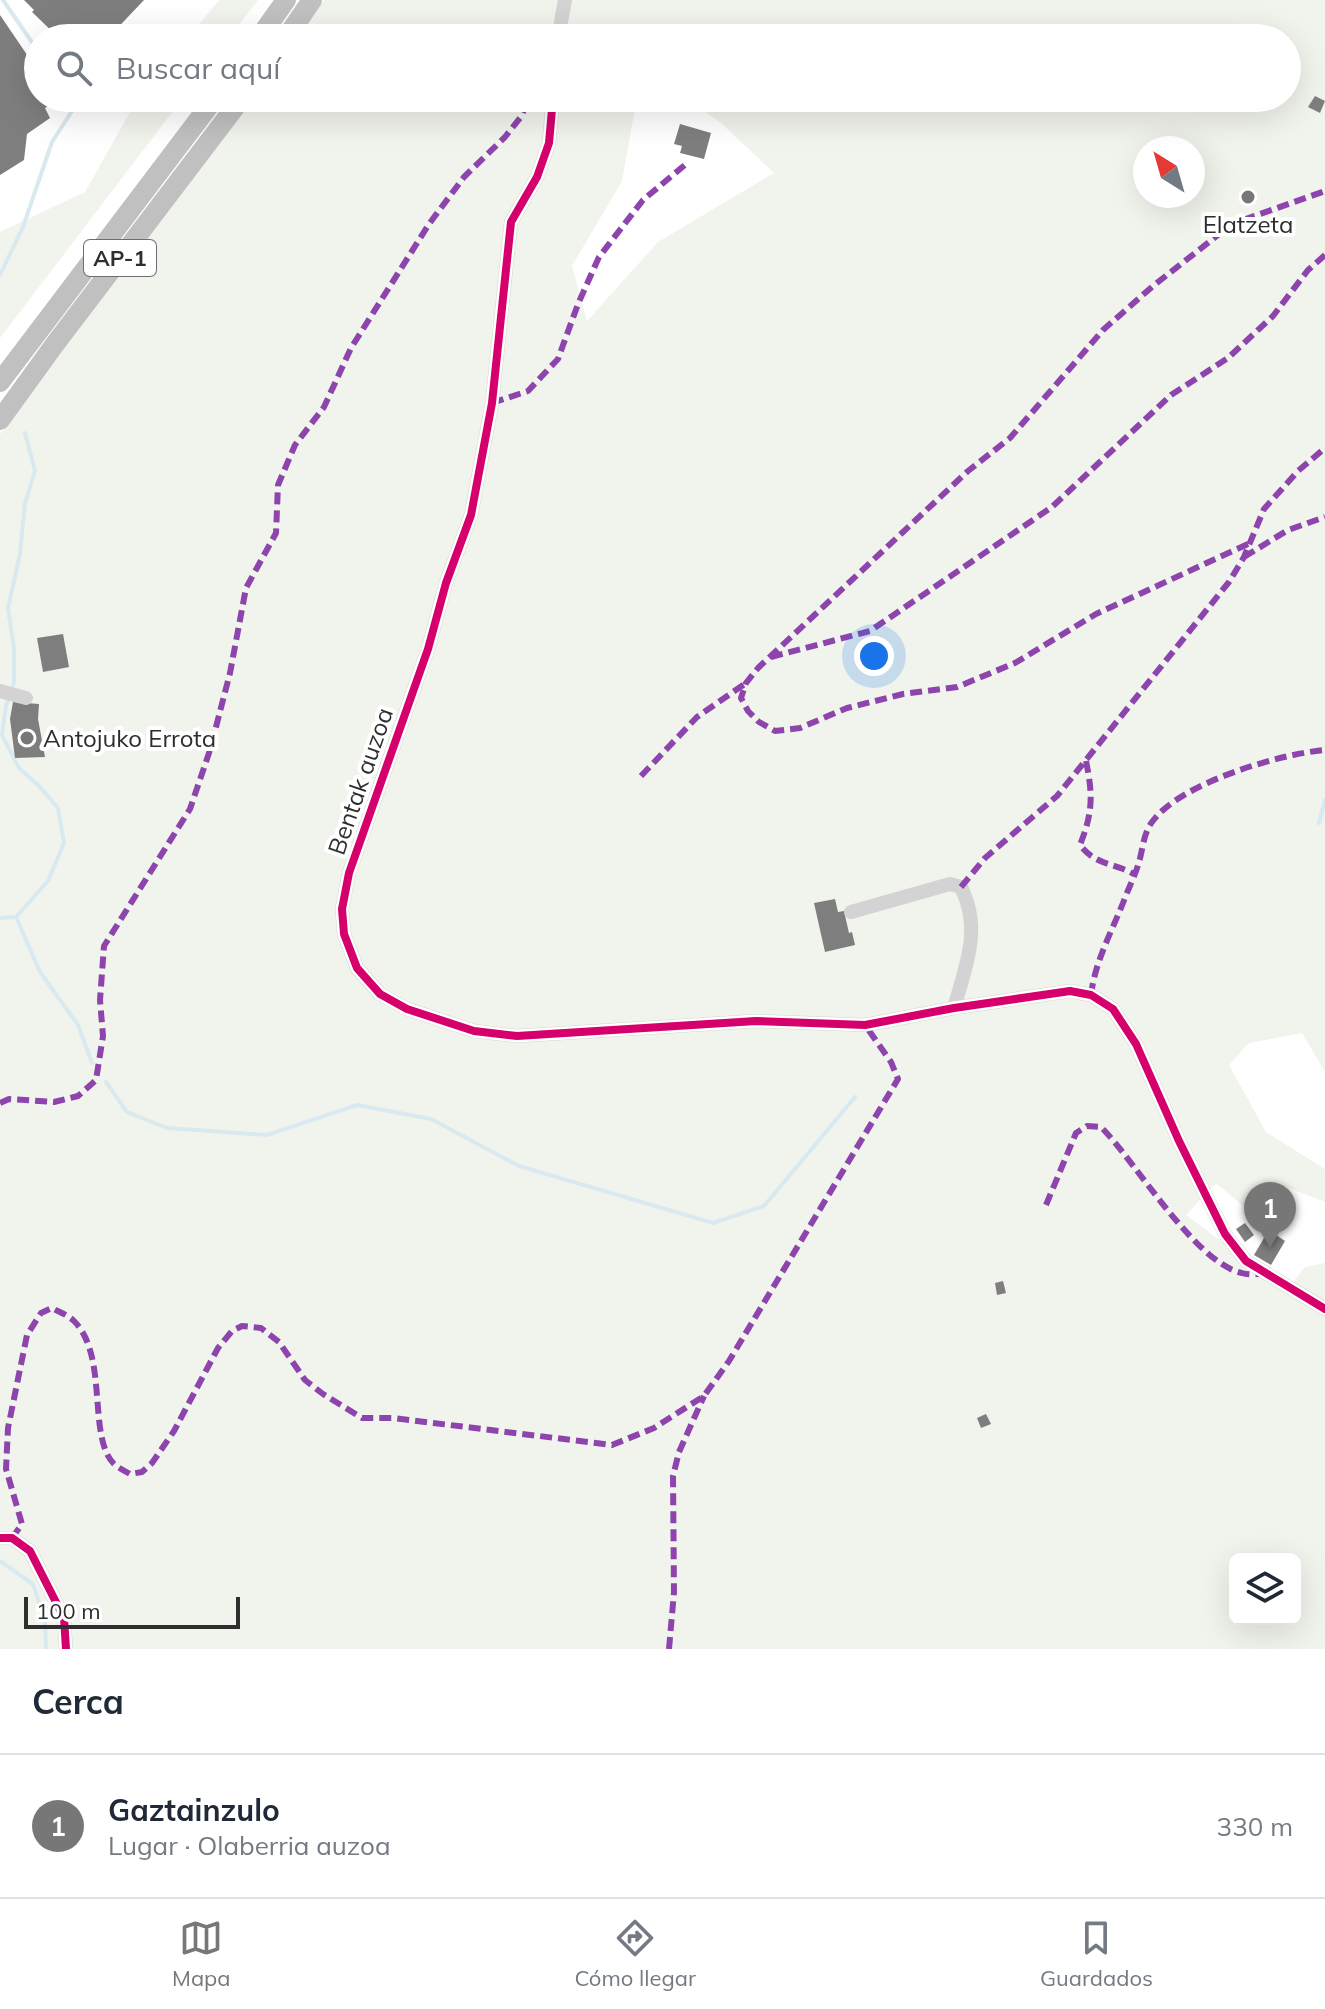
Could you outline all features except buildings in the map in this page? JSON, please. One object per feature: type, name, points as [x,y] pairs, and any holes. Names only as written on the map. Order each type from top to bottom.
[{"type":"highway","points":[[269,24],[286,0]]},
{"type":"highway","points":[[296,24],[312,0]]},
{"type":"highway","name":"AP-1","points":[[0,382],[204,112]]},
{"type":"highway","name":"AP-1","points":[[0,420],[231,112]]},
{"type":"street","points":[[561,24],[565,0]]},
{"type":"street","name":"Bentak auzoa","points":[[552,112],[549,143],[537,177],[511,222],[492,403],[471,515],[446,583],[428,649],[349,873],[342,909],[344,934],[357,968],[380,994],[407,1009],[474,1031],[517,1036],[756,1021],[865,1025],[1070,991],[1091,995],[1113,1009],[1136,1044],[1225,1234],[1246,1261],[1325,1309]]},
{"type":"street","points":[[0,691],[26,698]]},
{"type":"street","points":[[851,912],[950,884],[961,887],[974,927],[954,1008]]},
{"type":"street","points":[[0,1538],[12,1538],[30,1551],[64,1618],[66,1649]]},
{"type":"shaded area","points":[[219,0],[258,0],[240,24],[199,24]]},
{"type":"shaded area","points":[[324,0],[1325,0],[1325,1072],[1302,1033],[1249,1043],[1229,1065],[1266,1132],[1325,1169],[1325,1202],[1284,1186],[1248,1210],[1216,1183],[1186,1215],[1287,1290],[1305,1267],[1325,1263],[1325,1649],[0,1649],[0,434],[241,112],[634,112],[622,181],[572,266],[587,321],[658,242],[774,173],[705,112],[1301,112],[1301,24],[306,24]]},
{"type":"shaded area","points":[[130,112],[172,112],[0,338],[0,232],[85,192]]},
{"type":"waterway","points":[[3,0],[24,31]]},
{"type":"waterway","points":[[0,275],[23,227],[52,142],[71,112]]},
{"type":"waterway","points":[[0,918],[16,917],[48,881],[64,843],[58,808],[19,768],[2,735],[6,706],[14,682],[14,648],[8,608],[20,554],[25,503],[35,471],[25,433]]},
{"type":"waterway","points":[[1319,823],[1325,800]]},
{"type":"waterway","points":[[16,917],[40,972],[78,1025],[92,1063]]},
{"type":"waterway","points":[[106,1082],[127,1112],[167,1128],[267,1135],[357,1105],[431,1119],[519,1166],[713,1223],[764,1206],[855,1097]]},
{"type":"waterway","points":[[0,1561],[33,1584],[45,1621],[46,1649]]},
{"type":"marked path","points":[[0,1103],[9,1099],[54,1102],[78,1096],[96,1080],[103,1036],[100,1000],[104,946],[190,809],[210,750],[230,673],[246,588],[276,533],[278,485],[295,445],[324,407],[351,348],[429,224],[464,177],[505,137],[523,112]]},
{"type":"marked path","points":[[492,403],[528,391],[558,359],[599,257],[643,200],[686,164]]},
{"type":"marked path","points":[[1248,544],[1096,614],[1015,663],[957,687],[903,694],[847,708],[800,728],[775,731],[759,722],[741,698],[746,683],[758,668],[968,471],[1010,438],[1103,330],[1153,286],[1232,224],[1325,191]]},
{"type":"marked path","points":[[771,657],[870,631],[1052,507],[1171,395],[1228,358],[1273,316],[1308,270],[1325,255]]},
{"type":"marked path","points":[[961,887],[985,858],[1057,796],[1229,582],[1244,557],[1264,509],[1298,471],[1325,448]]},
{"type":"marked path","points":[[1244,557],[1288,530],[1325,517]]},
{"type":"marked path","points":[[641,776],[697,717],[746,683]]},
{"type":"marked path","points":[[1091,995],[1100,959],[1136,872],[1152,822],[1184,795],[1207,783],[1282,757],[1325,750]]},
{"type":"marked path","points":[[1086,761],[1090,803],[1080,845],[1098,860],[1134,874]]},
{"type":"marked path","points":[[12,1538],[22,1524],[6,1469],[8,1428],[27,1335],[41,1313],[52,1308],[72,1319],[85,1336],[95,1375],[101,1435],[106,1452],[114,1464],[130,1474],[142,1472],[152,1463],[174,1431],[218,1348],[232,1331],[242,1326],[261,1328],[279,1342],[305,1380],[362,1418],[393,1418],[612,1445],[654,1428],[704,1396],[729,1361],[898,1079],[891,1062],[865,1025]]},
{"type":"marked path","points":[[1046,1205],[1076,1133],[1087,1126],[1101,1127],[1205,1251],[1242,1273],[1261,1274]]},
{"type":"marked path","points":[[669,1649],[674,1592],[673,1476],[679,1452],[704,1396]]},
{"type":"cycle path","points":[[552,112],[549,143],[537,177],[511,222],[492,403],[471,515],[446,583],[428,649],[349,873],[342,909],[344,934],[357,968],[380,994],[407,1009],[474,1031],[517,1036],[756,1021],[865,1025],[1070,991],[1091,995],[1113,1009],[1136,1044],[1225,1234],[1246,1261],[1325,1309]]},
{"type":"cycle path","points":[[0,1538],[12,1538],[30,1551],[64,1618],[66,1649]]},
{"type":"place","name":"Elatzeta","points":[[1248,197]]},
{"type":"place","name":"Antojuko Errota","points":[[27,738]]},
{"type":"place","name":"Gaztainzulo","points":[[1270,1248]]}]
